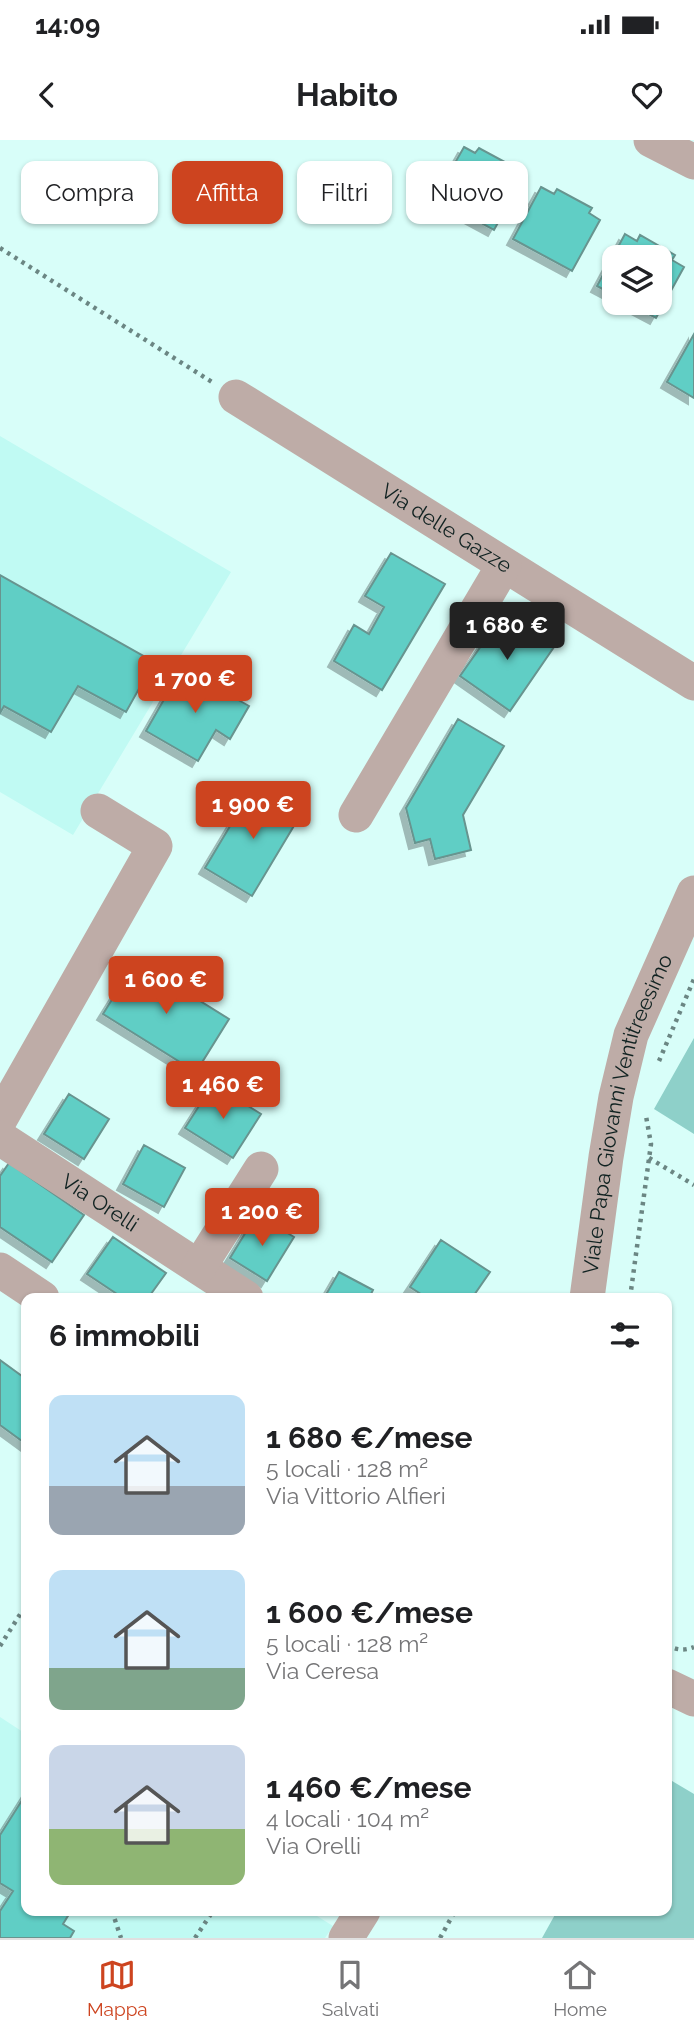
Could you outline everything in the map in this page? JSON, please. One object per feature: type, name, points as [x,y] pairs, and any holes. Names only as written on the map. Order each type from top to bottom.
[{"type":"street","points":[[651,140],[694,162]]},
{"type":"street","name":"Via delle Gazze","points":[[236,397],[694,683]]},
{"type":"street","points":[[356,815],[504,565]]},
{"type":"street","points":[[0,1119],[155,846],[98,811]]},
{"type":"street","name":"Viale Papa Giovanni Ventitreesimo","points":[[588,1293],[616,1097],[631,1035],[694,893]]},
{"type":"street","name":"Via Orelli","points":[[0,1138],[238,1293]]},
{"type":"street","points":[[199,1267],[261,1169]]},
{"type":"street","points":[[0,1270],[34,1293]]},
{"type":"street","points":[[346,1938],[360,1916]]},
{"type":"path","points":[[0,248],[236,397]]},
{"type":"path","points":[[658,1063],[694,979]]},
{"type":"path","points":[[631,1293],[651,1144],[645,1110]]},
{"type":"path","points":[[649,1158],[694,1185]]},
{"type":"path","points":[[0,1646],[21,1613]]},
{"type":"path","points":[[672,1648],[688,1650],[694,1647]]},
{"type":"path","points":[[114,1916],[121,1938]]},
{"type":"path","points":[[195,1938],[210,1916]]},
{"type":"path","points":[[440,1938],[452,1916]]},
{"type":"shaded area","points":[[0,436],[231,572],[73,835],[0,792]]},
{"type":"shaded area","points":[[694,1038],[694,1134],[654,1109]]},
{"type":"shaded area","points":[[0,1717],[21,1731],[21,1916],[317,1916],[333,1926],[325,1938],[0,1938]]},
{"type":"shaded area","points":[[672,1781],[694,1794],[694,1938],[542,1938],[554,1916],[672,1916]]},
{"type":"building","points":[[464,147],[475,153],[479,148],[503,161],[456,161]]},
{"type":"building","points":[[541,187],[554,194],[557,189],[592,208],[589,213],[600,220],[572,271],[513,239],[521,224],[528,224],[528,211]]},
{"type":"building","points":[[483,224],[497,224],[494,230]]},
{"type":"building","points":[[625,234],[637,241],[640,235],[658,245],[619,245]]},
{"type":"building","points":[[672,260],[684,267],[672,289]]},
{"type":"building","points":[[694,334],[694,398],[667,382]]},
{"type":"building","points":[[391,553],[445,584],[382,690],[334,661],[354,625],[369,634],[384,607],[365,596]]},
{"type":"building","points":[[0,575],[154,662],[126,712],[78,686],[51,732],[4,706],[0,713]]},
{"type":"building","points":[[505,612],[554,647],[510,711],[460,676]]},
{"type":"building","points":[[182,668],[249,706],[230,739],[216,730],[198,761],[146,731]]},
{"type":"building","points":[[458,719],[504,746],[463,815],[471,850],[435,859],[430,839],[415,843],[406,808]]},
{"type":"building","points":[[254,786],[301,814],[252,896],[205,868]]},
{"type":"building","points":[[136,961],[229,1019],[196,1072],[103,1014]]},
{"type":"building","points":[[213,1084],[261,1114],[233,1158],[185,1128]]},
{"type":"building","points":[[69,1094],[109,1119],[84,1159],[44,1134]]},
{"type":"building","points":[[144,1145],[185,1168],[164,1207],[123,1184]]},
{"type":"building","points":[[9,1163],[84,1215],[52,1262],[0,1227],[0,1176]]},
{"type":"building","points":[[257,1214],[294,1237],[267,1281],[230,1258]]},
{"type":"building","points":[[113,1237],[166,1273],[152,1293],[116,1293],[87,1274]]},
{"type":"building","points":[[441,1240],[490,1272],[475,1293],[419,1293],[410,1287]]},
{"type":"building","points":[[339,1272],[373,1290],[372,1293],[327,1293]]},
{"type":"building","points":[[0,1360],[21,1375],[21,1440],[0,1425]]},
{"type":"building","points":[[21,1802],[21,1916],[68,1916],[63,1924],[74,1931],[70,1938],[0,1938],[0,1911],[13,1891],[0,1883],[0,1835]]}]
